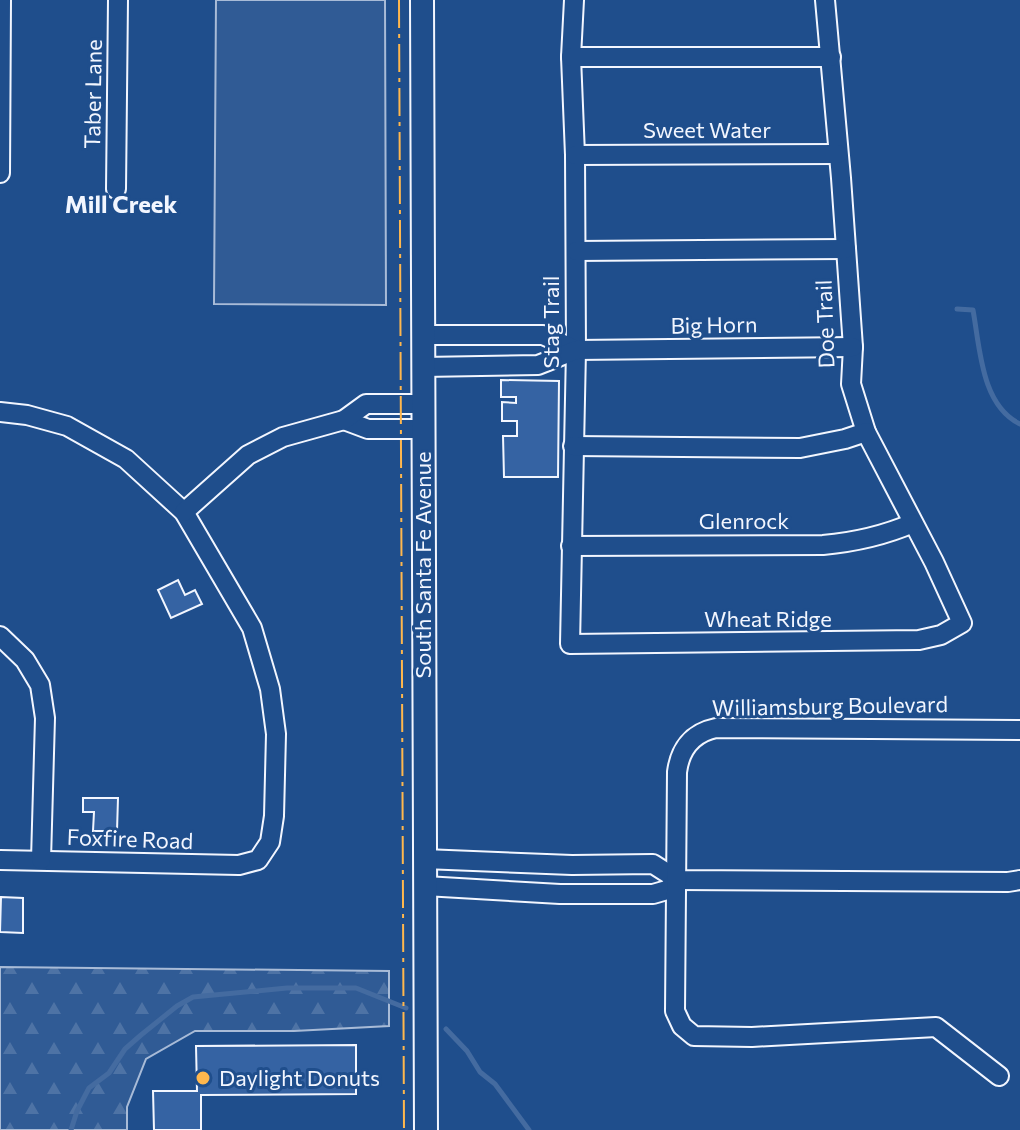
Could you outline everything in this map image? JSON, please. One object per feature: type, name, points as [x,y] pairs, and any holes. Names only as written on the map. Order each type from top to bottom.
[{"type":"main road","name":"South Santa Fe Avenue","points":[[422,0],[426,1130]]},
{"type":"street","points":[[0,173],[1,0]]},
{"type":"street","name":"Taber Lane","points":[[116,189],[118,0]]},
{"type":"street","name":"Stag Trail","points":[[570,644],[576,350],[571,57],[574,0]]},
{"type":"street","name":"Doe Trail","points":[[825,0],[853,347],[851,384],[866,432],[962,623]]},
{"type":"street","points":[[571,57],[831,57]]},
{"type":"street","name":"Sweet Water","points":[[575,155],[838,154]]},
{"type":"street","points":[[576,251],[846,249]]},
{"type":"street","name":"Big Horn","points":[[423,335],[543,335],[576,350]]},
{"type":"street","points":[[488,335],[488,366]]},
{"type":"street","name":"Big Horn","points":[[423,367],[538,365],[576,350],[853,347]]},
{"type":"street","points":[[0,412],[27,415],[67,426],[126,459],[184,512],[248,455],[304,429],[344,420],[366,404],[423,404]]},
{"type":"street","points":[[344,420],[368,429],[423,429]]},
{"type":"street","points":[[573,446],[800,448],[866,432]]},
{"type":"street","name":"Foxfire Road","points":[[0,860],[239,865],[258,860],[270,842],[274,816],[276,734],[270,689],[252,628],[184,512]]},
{"type":"street","name":"Glenrock","points":[[571,546],[823,545],[884,536],[913,523]]},
{"type":"street","name":"Wheat Ridge","points":[[570,644],[919,640],[941,635],[962,623]]},
{"type":"street","points":[[0,636],[25,660],[40,685],[45,718],[41,860]]},
{"type":"street","name":"Williamsburg Boulevard","points":[[999,1076],[936,1027],[752,1037],[694,1036],[682,1026],[675,1011],[679,761],[688,744],[700,733],[716,728],[1020,730]]},
{"type":"street","points":[[424,859],[584,865],[653,864],[678,880],[1020,880]]},
{"type":"street","points":[[482,861],[493,891]]},
{"type":"street","points":[[584,865],[589,894]]},
{"type":"street","points":[[425,886],[493,891],[653,894],[667,890],[678,880]]},
{"type":"shaded area","points":[[216,0],[385,0],[386,305],[214,304]]},
{"type":"green space","points":[[0,967],[389,971],[389,1026],[294,1031],[195,1031],[146,1059],[127,1107],[127,1130],[0,1130]]},
{"type":"building","points":[[501,380],[559,381],[558,477],[504,477],[503,436],[517,436],[517,421],[502,421],[502,402],[516,403],[516,397],[501,397]]},
{"type":"building","points":[[178,580],[185,595],[195,590],[202,604],[171,618],[158,590]]},
{"type":"building","points":[[83,798],[118,798],[117,831],[93,831],[94,812],[83,812]]},
{"type":"building","points":[[1,897],[23,898],[23,933],[0,932]]},
{"type":"building","points":[[356,1045],[356,1094],[201,1095],[201,1130],[154,1130],[153,1091],[197,1091],[196,1046]]},
{"type":"waterway","points":[[957,309],[973,310],[984,374],[990,390],[997,404],[1020,424]]},
{"type":"waterway","points":[[71,1130],[89,1088],[109,1073],[125,1049],[177,1006],[193,997],[287,988],[356,988],[406,1008]]},
{"type":"waterway","points":[[446,1029],[467,1051],[480,1072],[495,1084],[529,1130]]},
{"type":"power","points":[[399,0],[404,1130]]},
{"type":"place","name":"Daylight Donuts","points":[[203,1078]]},
{"type":"district","name":"Mill Creek","points":[[121,205]]}]
